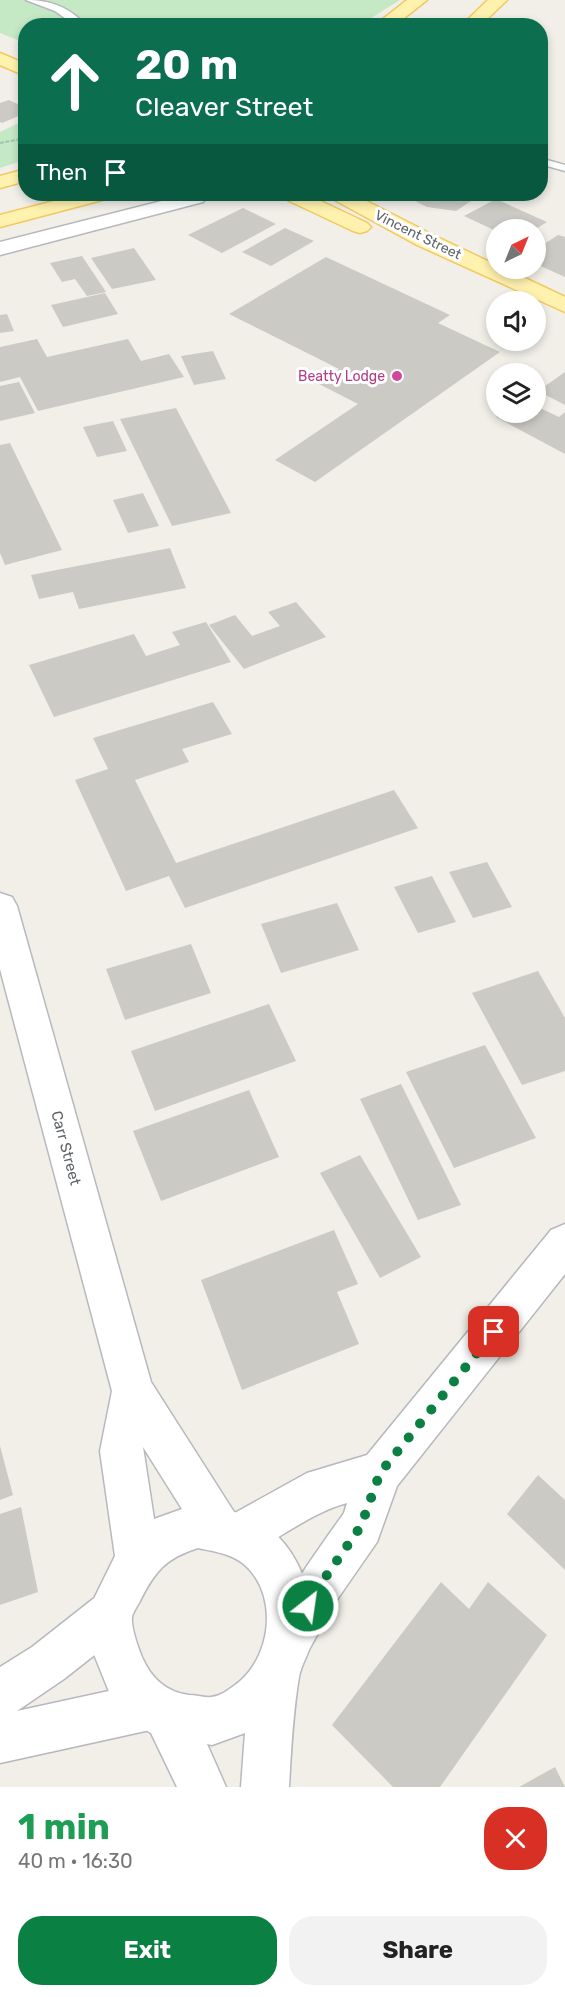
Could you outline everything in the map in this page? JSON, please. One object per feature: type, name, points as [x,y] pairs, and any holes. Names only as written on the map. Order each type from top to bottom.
[{"type":"main road","points":[[393,18],[418,0]]},
{"type":"main road","points":[[478,18],[498,0]]},
{"type":"main road","points":[[0,41],[18,49]]},
{"type":"main road","points":[[0,58],[18,66]]},
{"type":"main road","points":[[0,183],[18,177]]},
{"type":"main road","points":[[0,221],[78,201]]},
{"type":"main road","name":"Vincent Street","points":[[305,201],[493,291]]},
{"type":"main road","name":"Vincent Street","points":[[351,201],[425,240],[565,305]]},
{"type":"main road","points":[[546,315],[565,324]]},
{"type":"street","points":[[0,249],[184,201]]},
{"type":"street","points":[[38,212],[56,234]]},
{"type":"street","name":"Carr Street","points":[[0,906],[133,1391],[230,1532]]},
{"type":"street","points":[[0,1739],[159,1711],[212,1721],[237,1713],[259,1697],[282,1659],[318,1588],[361,1526],[380,1473],[565,1243]]},
{"type":"street","name":"Carr Street","points":[[133,1391],[121,1451],[138,1558]]},
{"type":"street","points":[[230,1532],[322,1488],[380,1473]]},
{"type":"street","points":[[0,1695],[48,1663],[110,1614],[138,1558],[166,1536],[198,1526],[230,1532],[264,1552],[281,1578],[289,1610],[266,1763],[265,1787]]},
{"type":"street","points":[[110,1614],[117,1652],[129,1682],[159,1711],[202,1787]]},
{"type":"lane","points":[[31,0],[43,2],[74,18]]},
{"type":"lane","points":[[548,163],[565,168]]},
{"type":"path","points":[[0,142],[18,139]]},
{"type":"green space","points":[[0,0],[400,0],[371,18],[18,18],[18,40],[0,33]]},
{"type":"green space","points":[[18,123],[18,162],[0,168],[0,132]]},
{"type":"building","points":[[9,100],[18,104],[18,116],[0,122],[0,103]]},
{"type":"building","points":[[415,201],[471,201],[456,211],[427,207]]},
{"type":"building","points":[[492,201],[500,201],[540,219],[486,219],[486,226],[464,216]]},
{"type":"building","points":[[243,208],[276,224],[222,253],[188,235]]},
{"type":"building","points":[[285,228],[314,241],[271,266],[242,252]]},
{"type":"building","points":[[558,235],[565,237],[565,277],[546,268],[546,243]]},
{"type":"building","points":[[134,248],[156,280],[112,289],[91,258]]},
{"type":"building","points":[[82,256],[106,292],[87,296],[75,279],[62,282],[50,263]]},
{"type":"building","name":"Beatty Lodge","points":[[326,257],[450,315],[438,323],[486,345],[486,351],[500,352],[315,482],[275,460],[358,404],[317,383],[339,369],[229,314]]},
{"type":"building","points":[[105,293],[118,314],[63,327],[51,305]]},
{"type":"building","points":[[7,314],[14,331],[0,333],[0,315]]},
{"type":"building","points":[[37,339],[47,357],[128,339],[141,361],[169,354],[184,377],[38,411],[20,377],[0,382],[0,347]]},
{"type":"building","points":[[213,351],[226,379],[194,385],[181,356]]},
{"type":"building","points":[[565,372],[565,405],[546,395],[546,385]]},
{"type":"building","points":[[19,382],[35,413],[0,421],[0,386]]},
{"type":"building","points":[[176,408],[231,513],[172,526],[120,419]]},
{"type":"building","points":[[546,411],[559,417],[565,412],[565,454],[507,423],[546,423]]},
{"type":"building","points":[[113,421],[127,451],[97,457],[83,427]]},
{"type":"building","points":[[10,443],[62,550],[5,565],[0,553],[0,445]]},
{"type":"building","points":[[143,493],[159,526],[128,533],[113,500]]},
{"type":"building","points":[[170,548],[186,588],[79,609],[73,592],[39,599],[31,575]]},
{"type":"building","points":[[296,602],[326,637],[244,669],[209,625],[235,615],[252,636],[280,626],[268,612]]},
{"type":"building","points":[[206,622],[231,662],[54,717],[29,665],[134,634],[146,656],[180,645],[172,632]]},
{"type":"building","points":[[213,702],[232,734],[182,749],[189,762],[135,780],[176,863],[394,790],[418,828],[185,908],[169,876],[126,891],[75,780],[108,769],[93,738]]},
{"type":"building","points":[[487,862],[512,907],[473,918],[449,872]]},
{"type":"building","points":[[432,876],[456,922],[418,933],[394,887]]},
{"type":"building","points":[[337,903],[359,950],[281,973],[261,924]]},
{"type":"building","points":[[191,944],[211,993],[125,1020],[106,969]]},
{"type":"building","points":[[538,971],[565,1018],[565,1071],[522,1085],[472,993]]},
{"type":"building","points":[[269,1004],[296,1061],[155,1111],[131,1051]]},
{"type":"building","points":[[485,1045],[536,1138],[454,1168],[406,1072]]},
{"type":"building","points":[[401,1084],[461,1205],[418,1220],[360,1099]]},
{"type":"building","points":[[249,1090],[279,1157],[161,1201],[133,1131]]},
{"type":"building","points":[[360,1155],[421,1257],[380,1278],[320,1173]]},
{"type":"building","points":[[334,1230],[358,1284],[337,1292],[359,1344],[242,1390],[201,1280]]},
{"type":"building","points":[[0,1446],[13,1495],[0,1500]]},
{"type":"building","points":[[538,1475],[565,1500],[565,1570],[507,1514]]},
{"type":"building","points":[[21,1507],[38,1592],[0,1605],[0,1514]]},
{"type":"building","points":[[441,1582],[469,1609],[488,1582],[547,1635],[440,1787],[393,1787],[332,1725]]},
{"type":"building","points":[[555,1767],[565,1787],[519,1787]]},
{"type":"place","name":"Beatty Lodge","points":[[397,376]]},
{"type":"route","points":[[308,1606],[361,1526],[380,1473],[494,1332]]}]
